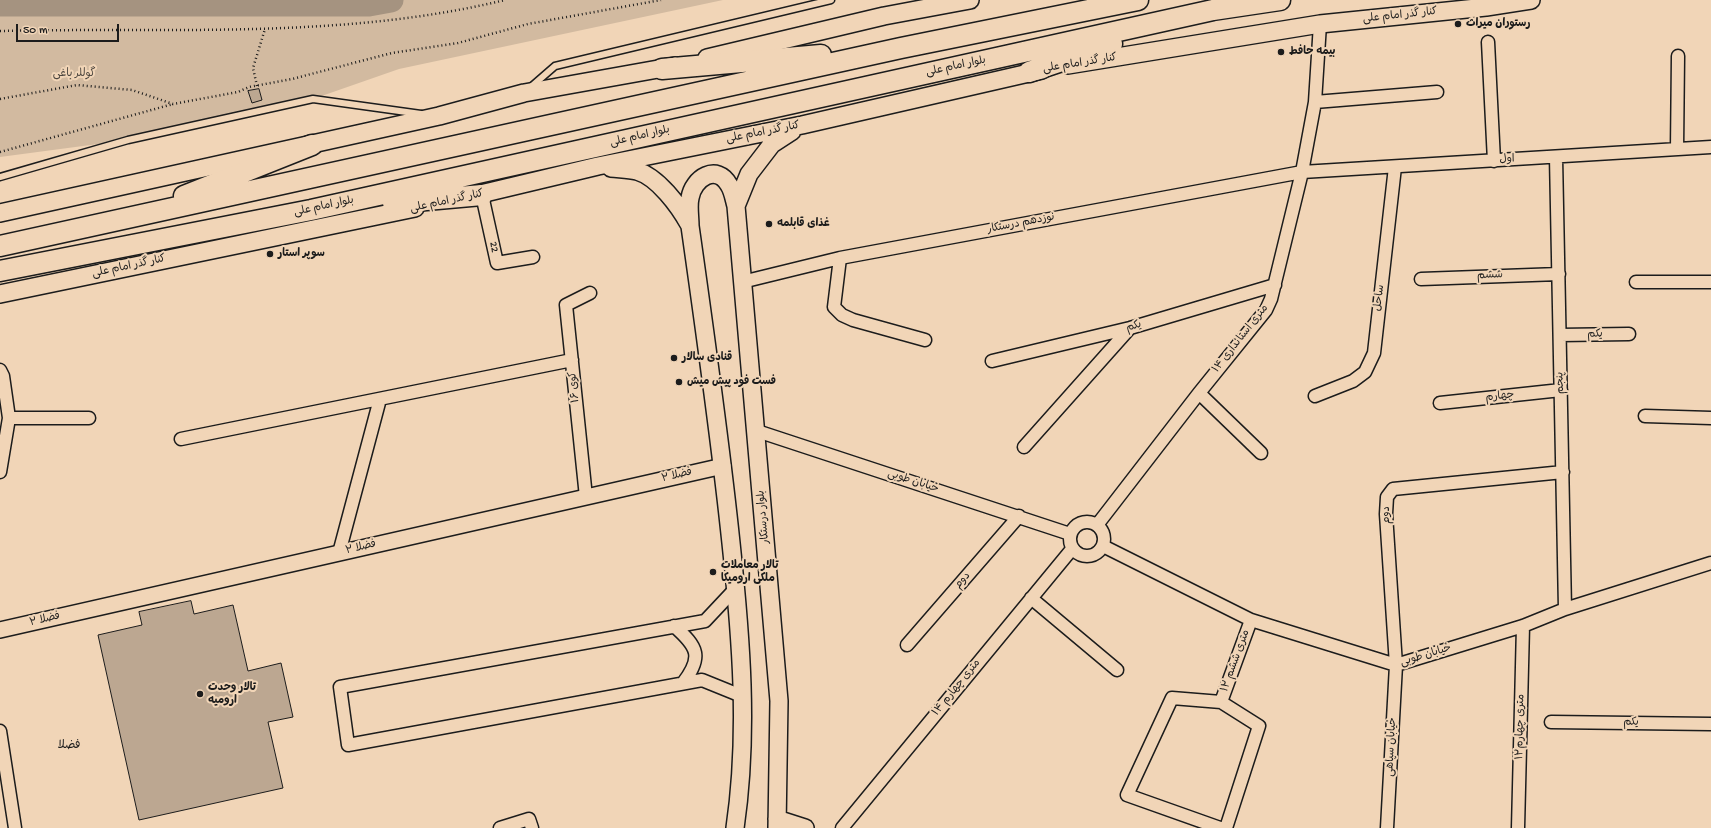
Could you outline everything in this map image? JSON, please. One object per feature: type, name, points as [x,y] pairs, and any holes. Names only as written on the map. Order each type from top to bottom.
[{"type":"highway","points":[[0,246],[900,48],[1138,0]]},
{"type":"highway","name":"بلوار امام علی","points":[[0,271],[311,210],[1213,10],[1280,0]]},
{"type":"highway","points":[[1029,72],[1213,10]]},
{"type":"highway","points":[[662,69],[900,48]]},
{"type":"highway","points":[[132,218],[312,145]]},
{"type":"highway","points":[[311,210],[482,194]]},
{"type":"main road","points":[[0,213],[439,116],[524,93],[662,69],[884,16],[970,0]]},
{"type":"main road","name":"کنار گذر امام علی","points":[[0,294],[482,194],[598,166],[802,125],[1029,72],[1320,24],[1486,7],[1531,0]]},
{"type":"main road","points":[[736,206],[749,174],[772,144],[802,125]]},
{"type":"main road","points":[[598,166],[638,172],[654,180],[678,205],[690,226]]},
{"type":"main road","points":[[735,828],[738,807],[744,697],[736,588],[723,466],[690,226],[690,197],[699,178],[710,173],[717,174],[729,184],[736,206]]},
{"type":"main road","name":"بلوار درستکار","points":[[736,206],[757,431],[779,701],[777,823]]},
{"type":"main road","points":[[777,823],[805,828]]},
{"type":"street","name":"۱۴ متری استانداری","points":[[1097,524],[1266,310],[1275,285],[1302,172],[1315,102],[1320,24]]},
{"type":"street","points":[[1488,42],[1494,160]]},
{"type":"street","points":[[1677,149],[1678,56]]},
{"type":"street","points":[[1315,102],[1437,92]]},
{"type":"street","name":"اول","points":[[1302,172],[1711,147]]},
{"type":"street","name":"پنجم","points":[[1556,157],[1565,609]]},
{"type":"street","name":"ساحل","points":[[1315,396],[1353,381],[1365,372],[1374,353],[1395,167]]},
{"type":"street","name":"نوزدهم درستکار","points":[[742,282],[840,258],[1302,172]]},
{"type":"street","name":"22","points":[[482,194],[497,263],[533,257]]},
{"type":"street","points":[[840,258],[834,307],[842,315],[853,320],[925,340]]},
{"type":"street","name":"ششم","points":[[1420,279],[1559,274]]},
{"type":"street","points":[[1636,282],[1711,282]]},
{"type":"street","name":"یکم","points":[[992,361],[1130,328],[1275,285]]},
{"type":"street","name":"کوی ۱۶","points":[[586,497],[566,306],[590,293]]},
{"type":"street","points":[[1024,447],[1130,328]]},
{"type":"street","name":"یکم","points":[[1560,335],[1629,334]]},
{"type":"street","points":[[181,439],[572,360]]},
{"type":"street","points":[[0,370],[3,376],[8,418],[0,472]]},
{"type":"street","name":"چهارم","points":[[1440,404],[1561,390]]},
{"type":"street","points":[[1199,393],[1261,454]]},
{"type":"street","points":[[339,553],[380,399]]},
{"type":"street","points":[[1645,416],[1711,418]]},
{"type":"street","points":[[8,418],[90,418]]},
{"type":"street","name":"خیابان طوبی","points":[[757,431],[1070,534]]},
{"type":"street","name":"فضلا ۲","points":[[0,630],[723,466]]},
{"type":"street","name":"دوم","points":[[1396,665],[1386,514],[1387,497],[1393,489],[1563,472]]},
{"type":"street","name":"دوم","points":[[907,646],[1019,516]]},
{"type":"street","points":[[1081,522],[1097,524],[1102,530],[1105,538],[1103,546],[1097,553],[1089,556],[1080,555],[1072,549],[1070,534],[1074,527],[1081,522]]},
{"type":"street","name":"خیابان طوبی","points":[[1103,546],[1251,620],[1396,665],[1523,626],[1565,609],[1711,563]]},
{"type":"street","name":"۱۴ متری چهارم","points":[[842,828],[1030,598],[1072,549]]},
{"type":"street","points":[[736,588],[705,621],[340,687],[348,745],[702,680],[744,697]]},
{"type":"street","points":[[1030,598],[1117,670]]},
{"type":"street","name":"۱۲ متری ششم","points":[[1221,702],[1251,620]]},
{"type":"street","points":[[674,626],[690,640],[696,653],[694,669],[683,684]]},
{"type":"street","name":"۱۲متری چهارم","points":[[1518,828],[1523,626]]},
{"type":"street","name":"خیابان سپاهی","points":[[1387,828],[1396,665]]},
{"type":"street","points":[[1220,828],[1127,795],[1172,698],[1221,702],[1259,726],[1226,828]]},
{"type":"street","name":"یکم","points":[[1551,722],[1711,724]]},
{"type":"street","points":[[0,731],[15,828]]},
{"type":"street","points":[[500,828],[531,823]]},
{"type":"lane","points":[[524,93],[555,66],[831,0]]},
{"type":"lane","points":[[0,177],[128,140],[313,99],[439,116]]},
{"type":"path","points":[[0,31],[265,29],[399,19],[505,0]]},
{"type":"path","points":[[0,152],[173,104],[238,92],[392,53],[458,43],[528,24],[661,0]]},
{"type":"path","points":[[257,86],[253,68],[265,29]]},
{"type":"path","points":[[0,99],[77,85],[132,90],[173,104]]},
{"type":"green space","name":"گوللر باغی","points":[[0,0],[723,0],[399,69],[313,99],[128,140],[0,157]]},
{"type":"building","points":[[259,89],[262,100],[252,103],[248,91]]},
{"type":"building","name":"تالار وحدت ارومیه","points":[[191,601],[194,614],[233,605],[248,671],[281,663],[293,717],[268,722],[283,788],[139,820],[98,635],[142,625],[139,612]]},
{"type":"waterway","points":[[0,4],[369,4],[391,0]]},
{"type":"place","name":"رستوران میراث","points":[[1458,24]]},
{"type":"place","name":"بیمه حافط","points":[[1281,52]]},
{"type":"place","name":"غذای قابلمه","points":[[769,224]]},
{"type":"place","name":"سوپر استار","points":[[270,254]]},
{"type":"place","name":"قنادی سالار","points":[[674,358]]},
{"type":"place","name":"فست فود پیش میش","points":[[679,382]]},
{"type":"place","name":"تالار معاملات ملکی ارومیکا","points":[[713,572]]},
{"type":"place","name":"تالار وحدت ارومیه","points":[[200,694]]},
{"type":"district","name":"فضلا","points":[[69,746]]}]
